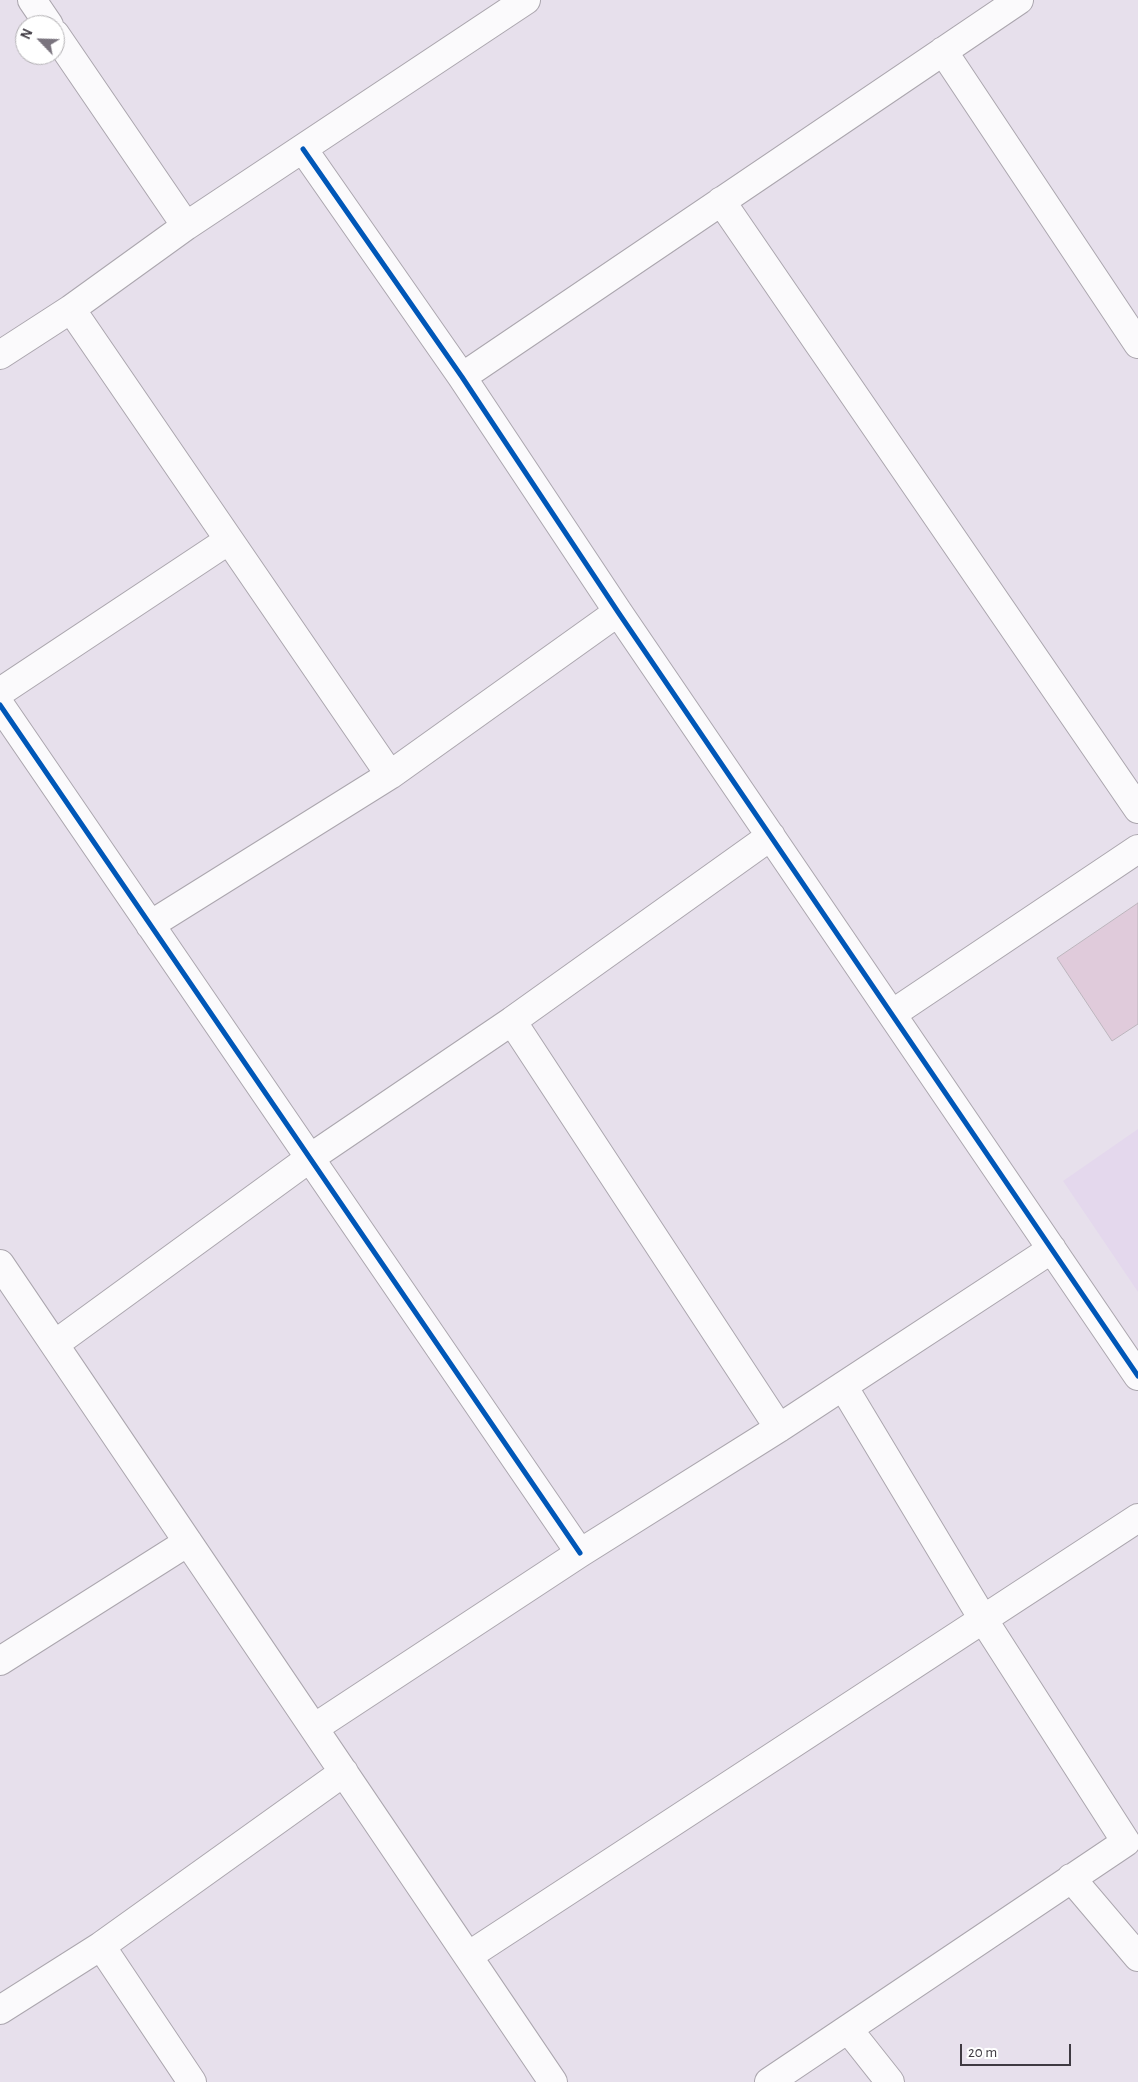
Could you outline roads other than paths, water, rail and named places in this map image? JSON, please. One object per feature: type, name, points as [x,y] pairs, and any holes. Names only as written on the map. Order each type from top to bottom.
[{"type":"street","points":[[32,0],[42,15]]},
{"type":"street","points":[[0,356],[71,309],[186,226],[526,0]]},
{"type":"street","points":[[462,377],[1019,0]]},
{"type":"street","points":[[65,49],[186,226]]},
{"type":"street","points":[[943,51],[1138,344]]},
{"type":"street","points":[[303,149],[462,377],[618,612],[1138,1376]]},
{"type":"street","points":[[721,201],[1138,809]]},
{"type":"street","points":[[71,309],[390,776]]},
{"type":"street","points":[[0,692],[229,540]]},
{"type":"street","points":[[150,925],[390,776],[618,612]]},
{"type":"street","points":[[0,705],[580,1553]]},
{"type":"street","points":[[55,1344],[310,1158],[512,1021],[771,836]]},
{"type":"street","points":[[892,1014],[1138,849]]},
{"type":"street","points":[[512,1021],[779,1428]]},
{"type":"street","points":[[314,1728],[580,1553],[779,1428],[1052,1249]]},
{"type":"street","points":[[0,1264],[553,2082]]},
{"type":"street","points":[[769,2082],[1132,1838],[983,1618],[842,1386]]},
{"type":"street","points":[[468,1956],[1138,1518]]},
{"type":"street","points":[[0,1661],[188,1542]]},
{"type":"street","points":[[0,2010],[101,1946],[344,1772]]},
{"type":"street","points":[[1071,1878],[1138,1957]]},
{"type":"street","points":[[101,1946],[192,2082]]},
{"type":"street","points":[[848,2029],[890,2082]]}]
